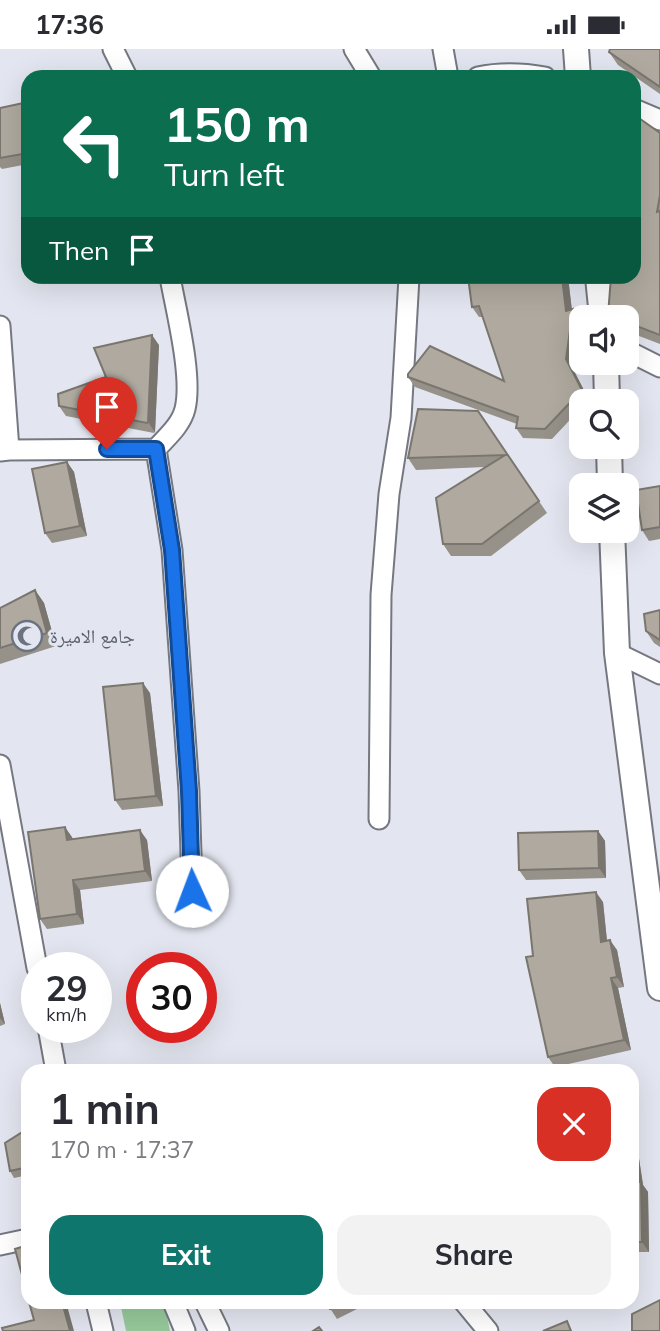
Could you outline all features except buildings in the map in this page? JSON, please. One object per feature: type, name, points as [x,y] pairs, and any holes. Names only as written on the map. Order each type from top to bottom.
[{"type":"street","points":[[113,49],[124,70]]},
{"type":"street","points":[[354,49],[367,70]]},
{"type":"street","points":[[443,49],[447,70]]},
{"type":"street","points":[[576,49],[578,70]]},
{"type":"street","points":[[641,112],[660,120]]},
{"type":"street","points":[[0,326],[5,450],[156,449],[178,425],[185,409],[186,368],[171,284]]},
{"type":"street","points":[[379,819],[381,595],[389,494],[401,418],[409,284]]},
{"type":"street","points":[[599,284],[601,305]]},
{"type":"street","points":[[639,356],[660,367]]},
{"type":"street","points":[[156,449],[172,550],[189,791],[193,916]]},
{"type":"street","points":[[613,543],[617,653],[660,988]]},
{"type":"street","points":[[617,653],[660,674]]},
{"type":"street","points":[[0,765],[34,952]]},
{"type":"street","points":[[51,1043],[55,1064]]},
{"type":"street","points":[[0,1245],[21,1240]]},
{"type":"street","points":[[98,1309],[103,1331]]},
{"type":"street","points":[[176,1309],[185,1331]]},
{"type":"street","points":[[208,1309],[219,1331]]},
{"type":"street","points":[[470,1309],[488,1331]]},
{"type":"green space","points":[[121,1309],[165,1309],[170,1331],[126,1331]]},
{"type":"place","name":"جامع الاميرة","points":[[27,636]]},
{"type":"route","points":[[107,449],[156,449],[172,550],[189,791],[192,891]]}]
